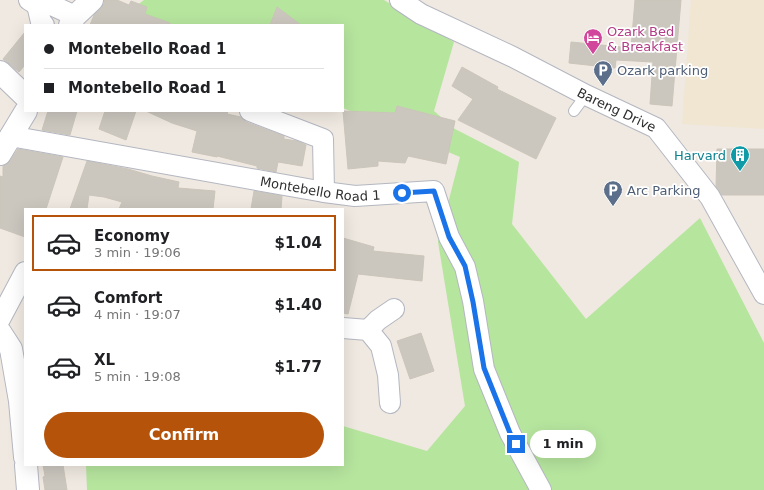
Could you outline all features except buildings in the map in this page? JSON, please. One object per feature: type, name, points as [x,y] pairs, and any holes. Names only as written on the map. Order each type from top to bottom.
[{"type":"main road","points":[[72,20],[92,0]]},
{"type":"main road","points":[[0,72],[24,95]]},
{"type":"main road","points":[[5,145],[25,112]]},
{"type":"main road","points":[[0,332],[11,349],[20,401],[24,446]]},
{"type":"main road","points":[[26,466],[28,490]]},
{"type":"street","name":"Bareng Drive","points":[[400,0],[422,14],[513,57],[580,103],[656,128],[710,197],[764,294]]},
{"type":"street","points":[[43,24],[33,2],[47,3],[72,20]]},
{"type":"street","points":[[253,112],[323,139],[324,192]]},
{"type":"street","name":"Montebello Road 1","points":[[5,145],[355,196],[434,191],[449,237],[465,266],[473,302],[484,368],[510,433],[541,490]]},
{"type":"street","points":[[0,319],[24,274]]},
{"type":"street","points":[[368,330],[378,320],[394,309]]},
{"type":"street","points":[[344,328],[368,330],[381,346],[388,375],[390,403]]},
{"type":"shaded area","points":[[691,0],[764,0],[764,129],[682,124]]},
{"type":"green space","points":[[144,0],[384,0],[454,42],[434,111],[455,129],[519,162],[512,224],[586,319],[700,218],[764,343],[764,490],[87,490],[86,466],[344,466],[344,426],[427,451],[465,406],[438,242],[460,157],[344,108],[344,24],[146,24],[124,15]]},
{"type":"place","name":"Ozark Bed & Breakfast","points":[[593,55]]},
{"type":"place","name":"Ozark parking","points":[[603,87]]},
{"type":"place","name":"Harvard","points":[[740,172]]},
{"type":"place","name":"Arc Parking","points":[[613,207]]},
{"type":"route","points":[[402,193],[434,191],[449,237],[465,266],[473,302],[484,368],[510,433],[516,444]]}]
